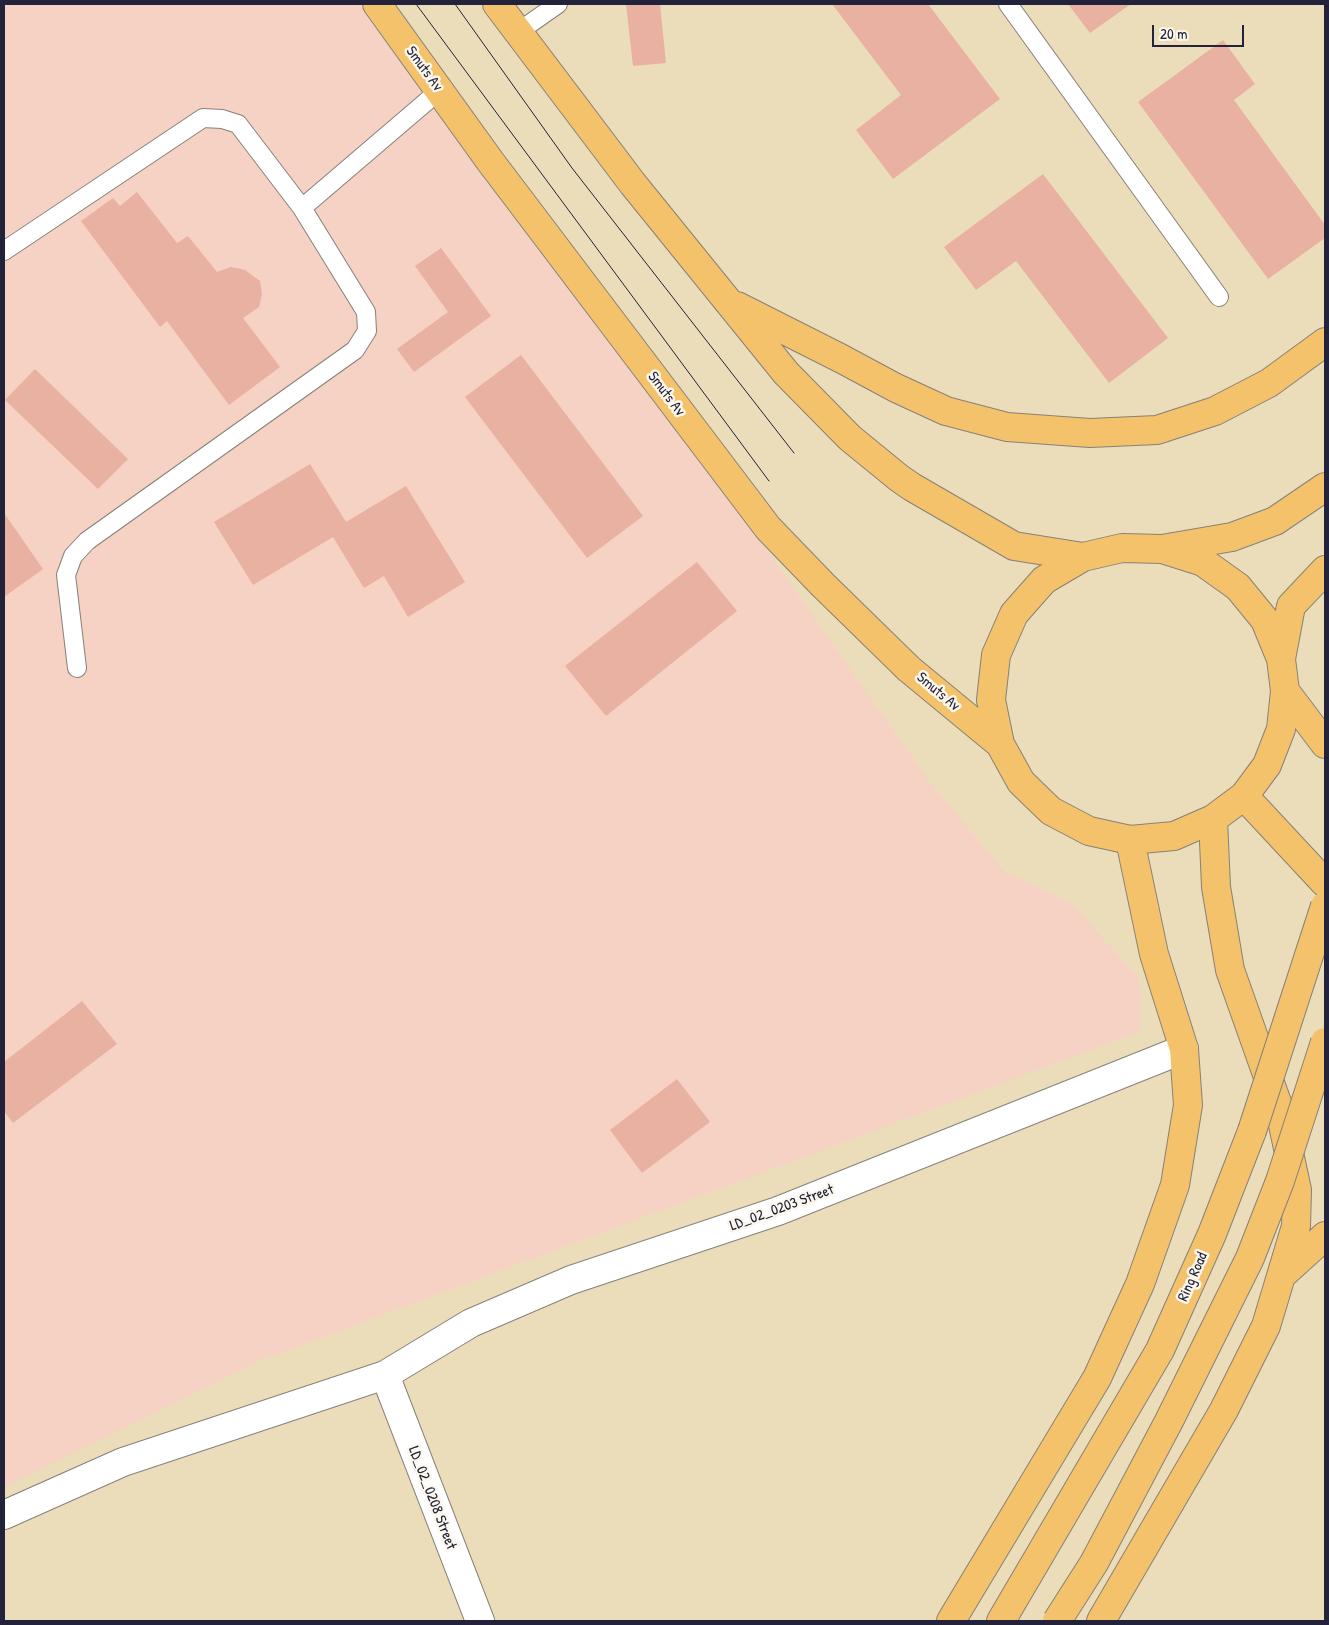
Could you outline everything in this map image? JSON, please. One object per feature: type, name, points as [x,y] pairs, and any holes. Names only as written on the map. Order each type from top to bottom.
[{"type":"main road","name":"Smuts Av","points":[[377,4],[496,169],[768,528],[909,669],[1000,744]]},
{"type":"main road","points":[[497,4],[633,184],[786,373],[850,438],[898,478],[1014,546],[1083,557]]},
{"type":"main road","points":[[729,302],[896,388],[946,411],[1007,427],[1090,433],[1157,430],[1215,411],[1269,383],[1325,342]]},
{"type":"main road","points":[[1325,487],[1276,521],[1232,537],[1162,549],[1122,548],[1083,557],[1044,580],[1014,614],[996,655],[991,700],[1000,744],[1020,782],[1051,811],[1089,831],[1130,840],[1174,836],[1214,820],[1244,796],[1267,765],[1280,729],[1284,691],[1281,659],[1291,606],[1325,570]]},
{"type":"main road","points":[[1162,549],[1203,562],[1238,586],[1265,620],[1281,659]]},
{"type":"main road","points":[[1284,691],[1325,744]]},
{"type":"main road","points":[[1244,796],[1325,883]]},
{"type":"main road","points":[[1100,1621],[1224,1410],[1266,1326],[1296,1226],[1297,1190],[1280,1111],[1230,970],[1216,887],[1214,820]]},
{"type":"main road","points":[[951,1621],[1097,1378],[1140,1284],[1175,1185],[1188,1105],[1184,1049],[1154,954],[1130,840]]},
{"type":"main road","name":"Ring Road","points":[[1001,1621],[1160,1350],[1212,1234],[1252,1130],[1325,906]]},
{"type":"main road","points":[[1057,1621],[1094,1563],[1164,1430],[1250,1258],[1280,1181],[1325,1042]]},
{"type":"main road","points":[[1282,1275],[1325,1236]]},
{"type":"street","name":"LD_02_0203 Street","points":[[4,1515],[123,1462],[385,1375],[470,1323],[571,1280],[778,1211],[1184,1049]]},
{"type":"street","name":"LD_02_0208 Street","points":[[385,1375],[480,1621]]},
{"type":"lane","points":[[518,32],[558,4]]},
{"type":"lane","points":[[1008,4],[1219,297]]},
{"type":"lane","points":[[302,208],[440,90]]},
{"type":"lane","points":[[4,251],[203,118],[222,119],[238,124],[302,208],[366,312],[367,331],[356,350],[87,541],[73,556],[66,575],[77,668]]},
{"type":"shaded area","points":[[4,4],[359,4],[764,546],[926,777],[1004,871],[1072,904],[1139,978],[1141,1031],[262,1360],[4,1487]]},
{"type":"building","points":[[626,4],[660,4],[666,63],[633,66]]},
{"type":"building","points":[[832,4],[928,4],[1000,99],[893,179],[856,130],[901,95]]},
{"type":"building","points":[[1068,4],[1131,4],[1090,33]]},
{"type":"building","points":[[1223,40],[1255,84],[1234,100],[1325,225],[1325,238],[1268,279],[1138,102]]},
{"type":"building","points":[[1043,174],[1168,338],[1109,383],[1016,261],[976,290],[944,247]]},
{"type":"building","points":[[137,192],[177,243],[188,236],[217,272],[231,267],[245,270],[260,281],[262,294],[259,307],[243,318],[280,367],[229,405],[167,321],[160,327],[81,221],[113,198],[120,206]]},
{"type":"building","points":[[441,248],[491,316],[414,372],[397,349],[448,312],[415,266]]},
{"type":"building","points":[[521,355],[643,516],[587,558],[465,397]]},
{"type":"building","points":[[35,369],[128,459],[98,489],[5,400]]},
{"type":"building","points":[[310,464],[346,522],[406,486],[465,582],[408,617],[384,576],[364,588],[333,537],[253,585],[214,522]]},
{"type":"building","points":[[4,513],[43,569],[4,597]]},
{"type":"building","points":[[697,562],[737,611],[606,716],[565,666]]},
{"type":"building","points":[[82,1001],[117,1044],[13,1123],[4,1111],[4,1062]]},
{"type":"building","points":[[677,1079],[710,1122],[642,1173],[610,1130]]},
{"type":"tram line","points":[[416,4],[769,481]]},
{"type":"tram line","points":[[455,4],[572,168],[794,453]]}]
